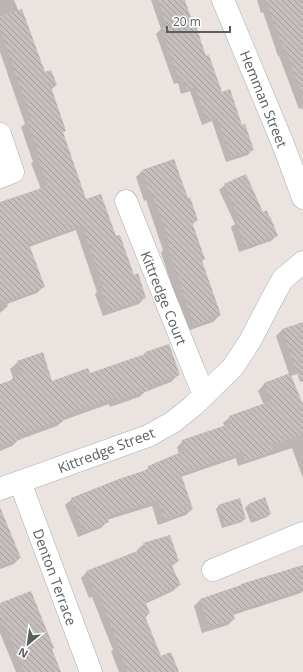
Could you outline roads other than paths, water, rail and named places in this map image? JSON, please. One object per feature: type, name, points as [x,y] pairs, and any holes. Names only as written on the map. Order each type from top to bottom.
[{"type":"street","name":"Hemman Street","points":[[223,0],[283,144],[303,198]]},
{"type":"street","points":[[0,134],[6,174]]},
{"type":"street","name":"Kittredge Court","points":[[126,201],[204,394]]},
{"type":"street","name":"Kittredge Street","points":[[10,486],[148,436],[173,422],[193,406],[233,367],[250,341],[283,279],[303,262]]},
{"type":"street","name":"Denton Terrace","points":[[10,486],[91,672]]},
{"type":"street","points":[[213,570],[303,533]]}]
